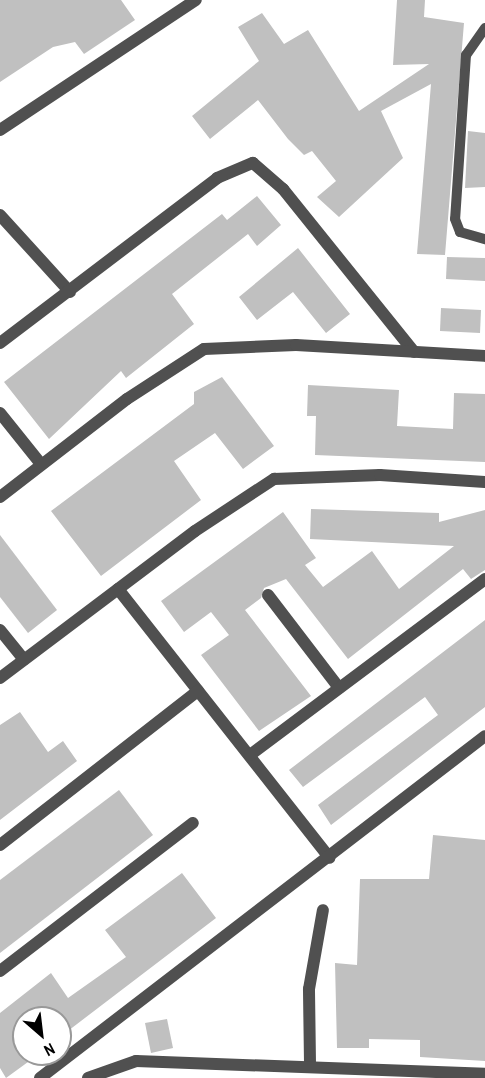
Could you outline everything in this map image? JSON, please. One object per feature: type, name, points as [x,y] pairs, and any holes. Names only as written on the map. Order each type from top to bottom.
[{"type":"street","points":[[0,130],[196,0]]},
{"type":"street","points":[[0,343],[217,178],[253,163],[283,189],[414,352]]},
{"type":"street","points":[[0,214],[70,292]]},
{"type":"street","points":[[0,497],[41,464],[204,349],[296,345],[485,356]]},
{"type":"street","points":[[0,413],[41,464]]},
{"type":"street","points":[[0,678],[118,589],[274,479],[380,475],[485,482]]},
{"type":"street","points":[[250,755],[485,579]]},
{"type":"street","points":[[118,589],[330,858]]},
{"type":"street","points":[[268,595],[339,688]]},
{"type":"street","points":[[0,630],[24,660]]},
{"type":"street","points":[[0,845],[198,691]]},
{"type":"street","points":[[40,1078],[330,858],[485,736]]},
{"type":"street","points":[[0,971],[193,823]]},
{"type":"street","points":[[310,1063],[309,989],[323,910]]},
{"type":"street","points":[[88,1078],[136,1061],[310,1063],[485,1074]]},
{"type":"lane","points":[[485,28],[466,55],[455,219],[460,231],[485,239]]},
{"type":"building","points":[[0,0],[121,0],[135,20],[84,54],[75,42],[53,47],[0,82]]},
{"type":"building","points":[[397,0],[425,0],[424,17],[464,23],[445,255],[417,254],[431,84],[381,111],[403,158],[339,217],[317,197],[336,181],[312,151],[304,155],[288,139],[258,100],[210,139],[192,116],[259,61],[238,27],[262,13],[284,44],[308,30],[359,111],[429,64],[393,65]]},
{"type":"building","points":[[468,131],[485,133],[485,187],[465,188]]},
{"type":"building","points":[[257,196],[281,225],[257,246],[248,234],[172,294],[194,324],[126,378],[121,371],[49,439],[4,382],[222,214],[227,220]]},
{"type":"building","points":[[298,248],[350,314],[326,333],[293,292],[257,320],[239,297]]},
{"type":"building","points":[[447,257],[485,258],[485,281],[446,279]]},
{"type":"building","points":[[441,308],[481,310],[480,333],[440,331]]},
{"type":"building","points":[[222,377],[274,446],[243,469],[215,433],[174,461],[201,500],[101,576],[51,511],[194,404],[194,392]]},
{"type":"building","points":[[308,385],[399,390],[397,426],[453,429],[454,393],[485,394],[485,462],[315,455],[316,416],[307,416]]},
{"type":"building","points":[[311,509],[439,513],[439,522],[485,510],[485,570],[471,579],[463,569],[348,659],[286,579],[264,588],[261,598],[245,610],[311,696],[259,731],[201,655],[229,635],[211,612],[184,632],[161,601],[283,512],[316,558],[305,565],[323,587],[372,551],[399,589],[454,546],[310,539]]},
{"type":"building","points":[[0,535],[57,610],[28,633],[0,597]]},
{"type":"building","points":[[485,620],[485,707],[331,825],[318,805],[438,715],[425,697],[303,787],[289,770]]},
{"type":"building","points":[[20,712],[48,752],[63,741],[77,761],[0,820],[0,725]]},
{"type":"building","points":[[119,790],[153,835],[0,953],[0,880]]},
{"type":"building","points":[[433,835],[485,840],[485,1061],[420,1057],[420,1040],[369,1039],[369,1048],[337,1048],[335,963],[357,965],[360,879],[429,879]]},
{"type":"building","points":[[182,873],[216,918],[72,1028],[72,1006],[12,1006],[12,1066],[22,1066],[6,1078],[0,1068],[0,1013],[51,973],[68,998],[126,957],[105,930]]},
{"type":"building","points":[[167,1019],[173,1048],[151,1053],[145,1023]]}]
